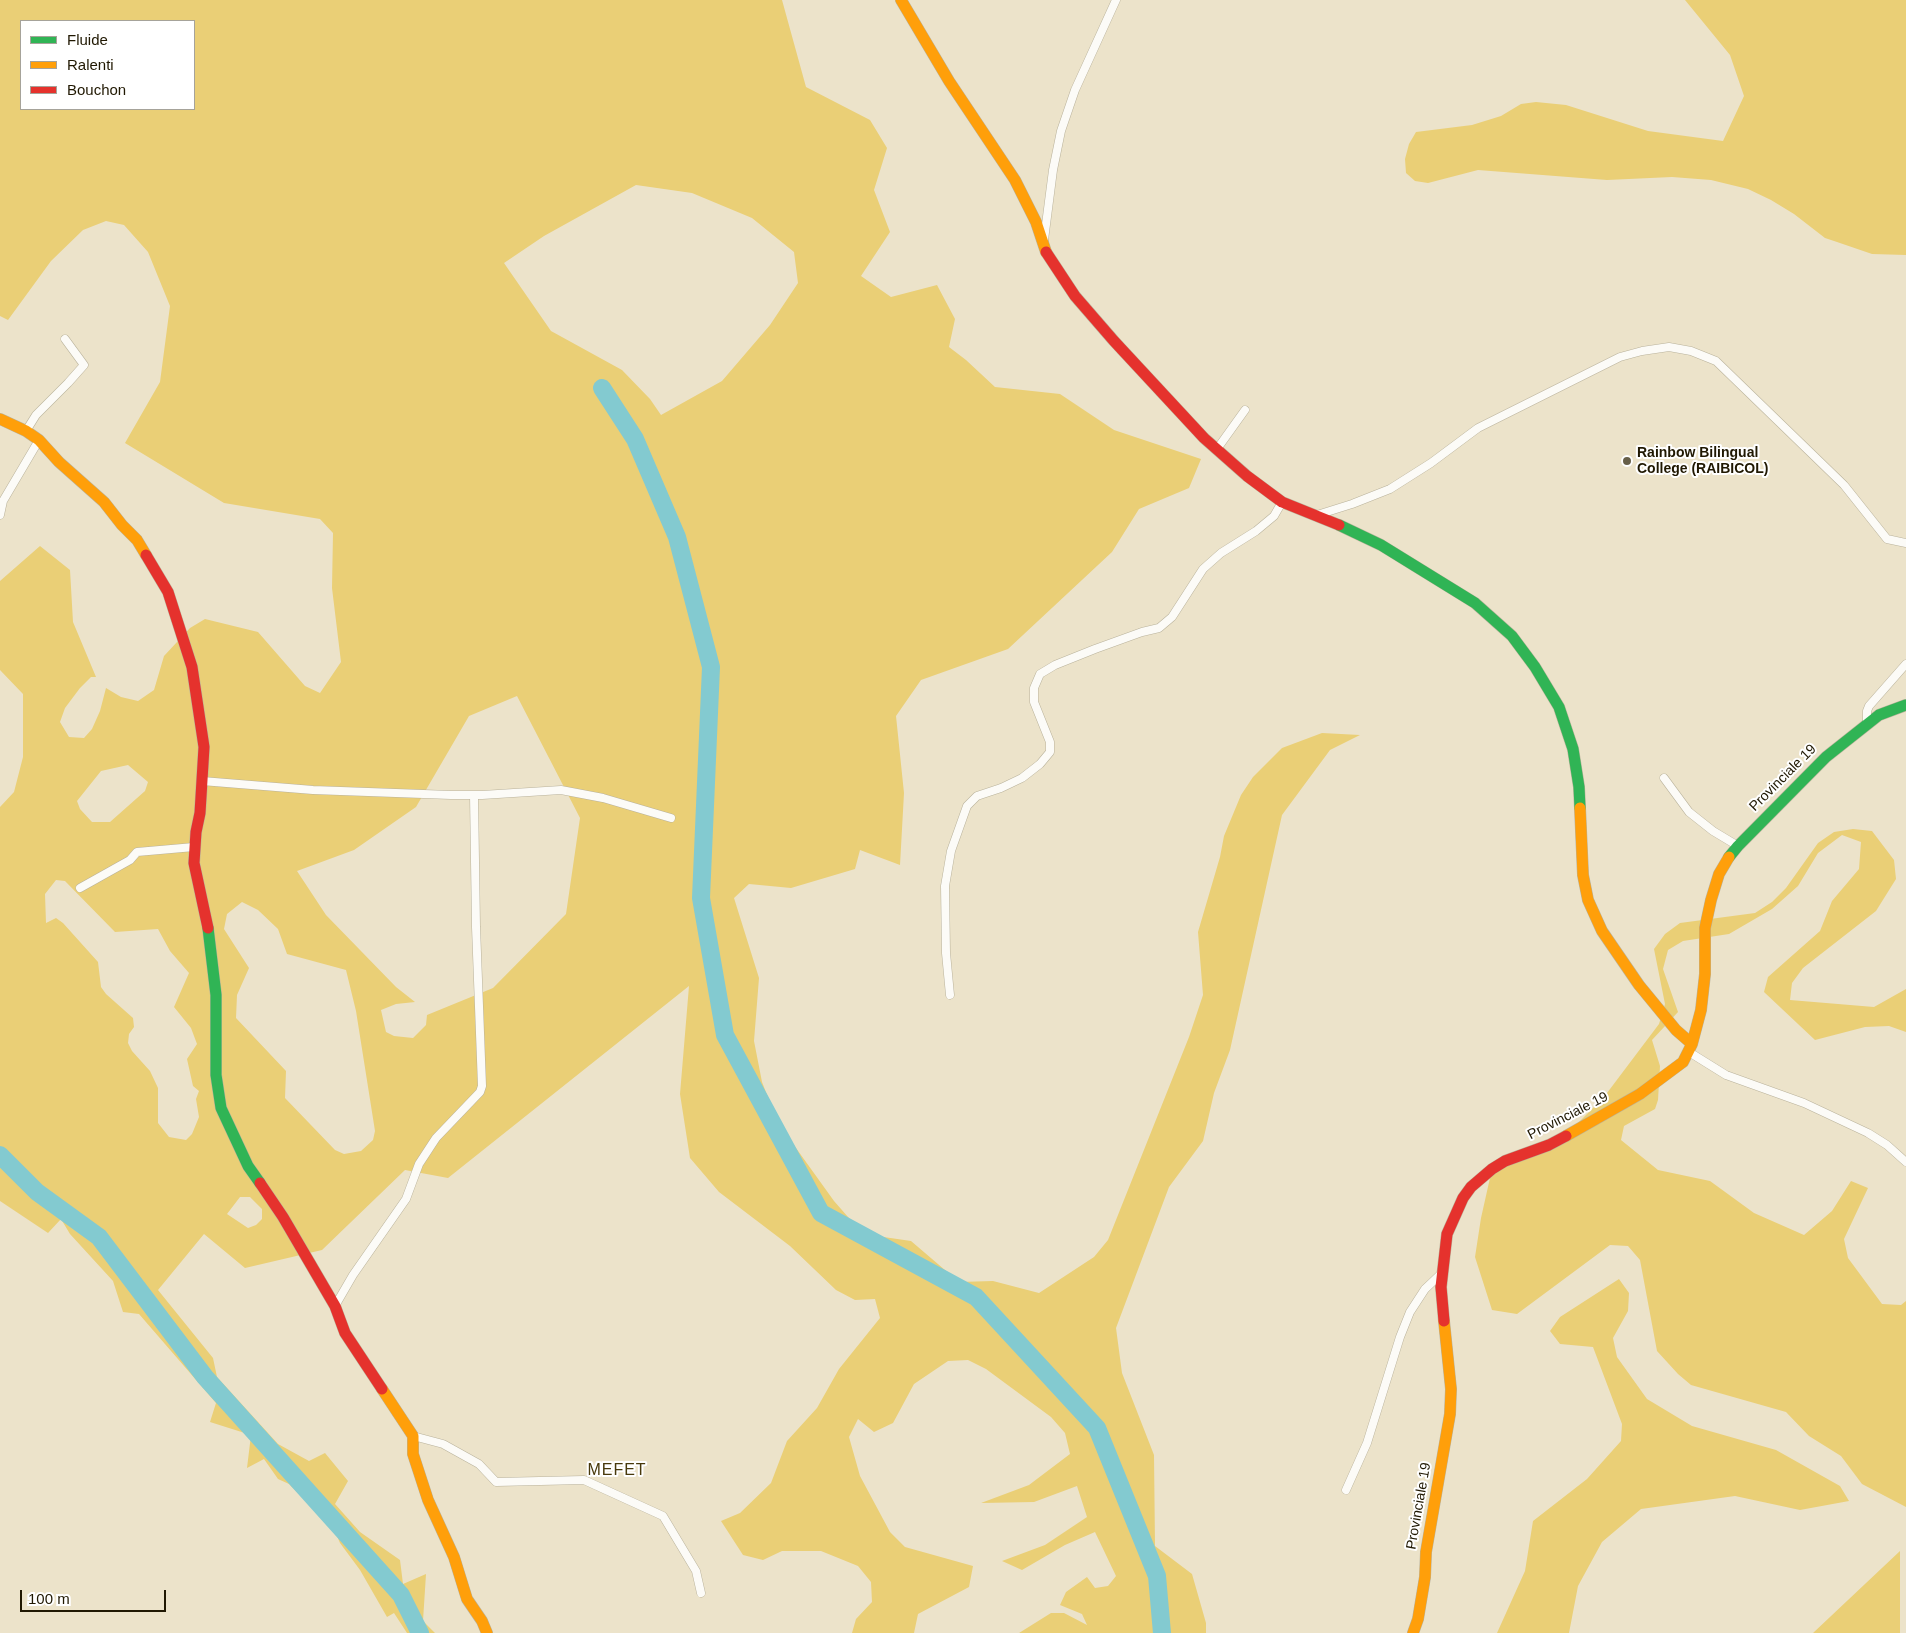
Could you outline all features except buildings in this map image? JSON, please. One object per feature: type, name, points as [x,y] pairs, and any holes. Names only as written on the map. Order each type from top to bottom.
[{"type":"street","points":[[901,0],[949,81],[1015,180],[1036,222],[1047,254],[1075,296],[1216,449],[1247,476],[1282,502],[1381,545],[1475,603],[1512,636],[1535,667],[1558,707],[1573,749],[1579,787],[1583,875],[1588,900],[1602,931],[1639,985],[1690,1048],[1726,1075],[1804,1103],[1868,1133],[1887,1145],[1906,1162]]},
{"type":"street","points":[[1044,244],[1053,170],[1061,131],[1074,90],[1116,0]]},
{"type":"street","points":[[26,430],[36,415],[84,365],[66,339]]},
{"type":"street","points":[[1315,516],[1390,489],[1431,463],[1478,428],[1620,357],[1642,350],[1669,347],[1691,351],[1716,361],[1844,485],[1887,539],[1906,543]]},
{"type":"street","points":[[1216,449],[1245,410]]},
{"type":"street","points":[[0,419],[26,430],[39,440],[59,462],[104,502],[137,540],[168,592],[192,668],[204,747],[200,813],[194,847],[194,862],[209,933],[216,995],[216,1075],[221,1108],[248,1166],[283,1217],[335,1306],[345,1333],[413,1436],[414,1454],[428,1500],[454,1557],[468,1600],[482,1621],[487,1633]]},
{"type":"street","points":[[0,515],[3,501],[39,440]]},
{"type":"street","points":[[950,995],[946,953],[945,886],[951,851],[967,806],[978,796],[1022,778],[1040,764],[1050,752],[1050,742],[1034,702],[1034,688],[1040,674],[1055,665],[1087,652],[1142,632],[1160,628],[1172,617],[1203,569],[1221,553],[1256,531],[1274,516],[1282,502]]},
{"type":"street","points":[[1868,723],[1867,711],[1869,706],[1906,664]]},
{"type":"street","name":"Provinciale 19","points":[[1414,1633],[1424,1585],[1426,1552],[1450,1414],[1451,1389],[1442,1303],[1442,1273],[1447,1234],[1462,1198],[1471,1187],[1492,1169],[1505,1161],[1549,1145],[1640,1094],[1683,1062],[1690,1048],[1703,997],[1705,928],[1719,874],[1738,846],[1826,757],[1879,715],[1906,705]]},
{"type":"street","points":[[1664,778],[1689,812],[1713,831],[1738,846]]},
{"type":"street","points":[[202,781],[312,790],[474,795],[560,790],[603,798],[671,818]]},
{"type":"street","points":[[335,1306],[353,1275],[406,1199],[419,1164],[436,1138],[480,1092],[482,1086],[476,926],[474,795]]},
{"type":"street","points":[[80,888],[130,860],[137,852],[194,847]]},
{"type":"street","points":[[1346,1490],[1366,1443],[1400,1337],[1410,1312],[1425,1289],[1442,1273]]},
{"type":"street","points":[[413,1436],[442,1444],[479,1464],[496,1482],[584,1480],[663,1516],[696,1571],[701,1593]]},
{"type":"shaded area","points":[[0,0],[782,0],[806,87],[870,120],[887,148],[874,190],[890,232],[861,276],[891,297],[937,285],[955,319],[949,347],[995,387],[1060,394],[1114,430],[1201,459],[1189,488],[1139,509],[1112,552],[1008,649],[921,680],[896,716],[904,793],[900,865],[860,850],[855,869],[791,888],[749,884],[734,898],[759,978],[754,1041],[762,1082],[778,1123],[834,1201],[863,1234],[911,1241],[959,1282],[993,1281],[1039,1293],[1094,1257],[1108,1240],[1189,1037],[1203,995],[1198,932],[1220,857],[1224,836],[1241,795],[1253,777],[1282,748],[1322,733],[1360,735],[1330,750],[1282,815],[1230,1050],[1214,1093],[1203,1141],[1169,1187],[1116,1328],[1122,1373],[1154,1455],[1155,1546],[1192,1574],[1206,1623],[1206,1633],[1019,1633],[1051,1613],[1064,1613],[1087,1625],[1082,1614],[1060,1605],[1066,1592],[1087,1577],[1095,1588],[1108,1586],[1116,1576],[1095,1532],[1065,1545],[1022,1570],[1002,1561],[1045,1545],[1087,1517],[1077,1486],[1034,1502],[981,1503],[1029,1485],[1070,1454],[1065,1433],[1051,1417],[986,1369],[968,1360],[948,1361],[914,1384],[893,1423],[874,1432],[858,1419],[849,1437],[860,1476],[890,1532],[905,1547],[973,1566],[969,1587],[918,1614],[914,1633],[852,1633],[856,1619],[872,1602],[871,1582],[858,1566],[821,1551],[782,1551],[763,1560],[743,1555],[721,1521],[740,1513],[771,1483],[787,1441],[817,1408],[839,1369],[880,1318],[875,1299],[855,1300],[836,1290],[790,1246],[719,1192],[690,1158],[680,1094],[689,986],[448,1178],[405,1170],[322,1250],[245,1268],[204,1234],[158,1290],[213,1358],[217,1377],[278,1444],[309,1461],[325,1453],[348,1481],[335,1504],[360,1532],[400,1560],[403,1584],[426,1574],[423,1621],[435,1633],[407,1633],[394,1613],[387,1617],[360,1570],[340,1543],[330,1520],[325,1520],[289,1484],[278,1479],[264,1459],[247,1468],[251,1435],[210,1422],[216,1403],[139,1314],[123,1312],[113,1281],[70,1234],[61,1219],[48,1233],[0,1201],[0,807],[14,792],[23,757],[23,694],[0,670],[0,581],[40,546],[70,570],[73,622],[96,677],[91,677],[80,688],[65,708],[60,722],[69,737],[84,738],[92,729],[100,711],[106,688],[121,697],[138,701],[154,690],[164,656],[190,628],[205,619],[258,632],[305,686],[320,693],[341,662],[332,588],[333,533],[320,519],[224,503],[125,443],[160,382],[170,306],[148,252],[124,225],[106,221],[83,230],[51,261],[8,320],[0,316]],"holes":[[[636,185],[692,193],[752,218],[794,252],[798,283],[770,325],[722,381],[661,415],[650,399],[622,370],[551,331],[504,263],[544,236]],[[517,696],[580,818],[566,914],[493,988],[427,1015],[426,1025],[413,1038],[394,1036],[386,1032],[381,1010],[396,1004],[415,1002],[396,987],[326,915],[297,871],[354,850],[416,807],[469,716]],[[128,765],[148,782],[145,791],[110,822],[92,822],[80,809],[77,801],[101,771]],[[56,880],[65,881],[115,932],[158,929],[170,951],[189,973],[174,1007],[191,1028],[197,1044],[187,1059],[193,1086],[199,1091],[196,1099],[199,1117],[192,1134],[186,1140],[169,1137],[158,1123],[158,1088],[150,1071],[132,1051],[128,1043],[129,1034],[134,1027],[133,1018],[106,994],[101,987],[98,962],[63,923],[56,918],[46,923],[45,894]],[[242,902],[258,910],[278,929],[287,954],[346,970],[356,1011],[375,1131],[373,1140],[361,1151],[344,1154],[335,1150],[285,1098],[286,1071],[236,1018],[237,995],[249,968],[224,929],[227,914]],[[240,1197],[250,1197],[262,1209],[262,1219],[256,1225],[248,1228],[227,1214]]]},
{"type":"shaded area","points":[[1685,0],[1906,0],[1906,255],[1872,254],[1825,238],[1794,214],[1771,200],[1748,189],[1711,180],[1672,177],[1607,180],[1478,170],[1428,183],[1415,181],[1406,173],[1405,159],[1409,144],[1416,132],[1472,125],[1501,116],[1521,104],[1536,102],[1566,105],[1648,131],[1723,141],[1744,96],[1730,55]]},
{"type":"shaded area","points":[[1853,829],[1872,831],[1894,860],[1896,879],[1876,911],[1803,968],[1792,983],[1790,1000],[1874,1007],[1906,989],[1906,1032],[1889,1026],[1865,1027],[1815,1040],[1764,992],[1768,977],[1820,931],[1832,901],[1859,869],[1861,842],[1842,835],[1818,853],[1798,886],[1772,909],[1729,934],[1683,941],[1668,950],[1663,969],[1678,1012],[1652,1040],[1660,1066],[1658,1100],[1655,1109],[1624,1126],[1621,1140],[1658,1170],[1710,1181],[1754,1213],[1804,1235],[1832,1211],[1851,1181],[1868,1188],[1844,1239],[1848,1258],[1882,1304],[1901,1305],[1906,1301],[1906,1507],[1862,1484],[1841,1456],[1809,1436],[1786,1412],[1691,1385],[1678,1374],[1657,1351],[1640,1260],[1628,1246],[1610,1245],[1517,1314],[1492,1310],[1475,1257],[1481,1218],[1492,1169],[1567,1134],[1604,1097],[1659,1024],[1665,1004],[1654,949],[1665,934],[1680,923],[1755,913],[1772,902],[1786,888],[1818,843],[1834,832]]},
{"type":"shaded area","points":[[1619,1279],[1629,1293],[1628,1311],[1613,1338],[1617,1357],[1647,1399],[1692,1426],[1776,1450],[1840,1486],[1849,1501],[1800,1510],[1735,1496],[1641,1509],[1602,1542],[1578,1586],[1569,1633],[1497,1633],[1525,1571],[1533,1521],[1587,1479],[1621,1441],[1622,1424],[1593,1347],[1560,1344],[1550,1331],[1560,1317]]},
{"type":"shaded area","points":[[1900,1551],[1900,1633],[1813,1633]]},
{"type":"waterway","points":[[602,388],[635,439],[677,537],[711,667],[701,898],[725,1035],[821,1213],[976,1297],[1097,1428],[1157,1576],[1162,1633]]},
{"type":"waterway","points":[[0,1155],[37,1192],[99,1237],[205,1377],[401,1595],[420,1633]]},
{"type":"traffic: fast","points":[[1339,525],[1381,545],[1475,603],[1512,636],[1535,667],[1559,707],[1573,749],[1580,808]]},
{"type":"traffic: fast","points":[[1729,857],[1826,757],[1879,715],[1906,705]]},
{"type":"traffic: fast","points":[[208,928],[216,995],[216,1075],[221,1108],[248,1166],[260,1183]]},
{"type":"traffic: slow","points":[[901,0],[949,81],[1015,180],[1036,222],[1046,252]]},
{"type":"traffic: slow","points":[[0,419],[26,431],[39,440],[59,462],[104,502],[137,540],[146,555]]},
{"type":"traffic: slow","points":[[1580,808],[1583,875],[1588,900],[1602,931],[1639,985],[1676,1030],[1692,1044]]},
{"type":"traffic: slow","points":[[1566,1136],[1640,1094],[1683,1062],[1692,1044],[1701,1010],[1705,974],[1705,928],[1711,900],[1719,874],[1729,857]]},
{"type":"traffic: slow","points":[[1413,1633],[1418,1619],[1425,1577],[1426,1552],[1450,1414],[1451,1389],[1444,1321]]},
{"type":"traffic: slow","points":[[382,1389],[413,1436],[413,1454],[428,1500],[454,1557],[467,1599],[482,1621],[487,1633]]},
{"type":"traffic: jam","points":[[1046,252],[1075,296],[1204,438],[1247,476],[1282,502],[1339,525]]},
{"type":"traffic: jam","points":[[146,555],[168,592],[192,667],[204,747],[200,813],[196,832],[194,863],[208,928]]},
{"type":"traffic: jam","points":[[1444,1321],[1441,1287],[1447,1234],[1463,1198],[1471,1187],[1492,1169],[1505,1161],[1549,1145],[1566,1136]]},
{"type":"traffic: jam","points":[[260,1183],[283,1217],[335,1306],[345,1333],[382,1389]]},
{"type":"place","name":"Rainbow Bilingual College (RAIBICOL)","points":[[1627,461]]},
{"type":"district","name":"MEFET","points":[[617,1471]]}]
